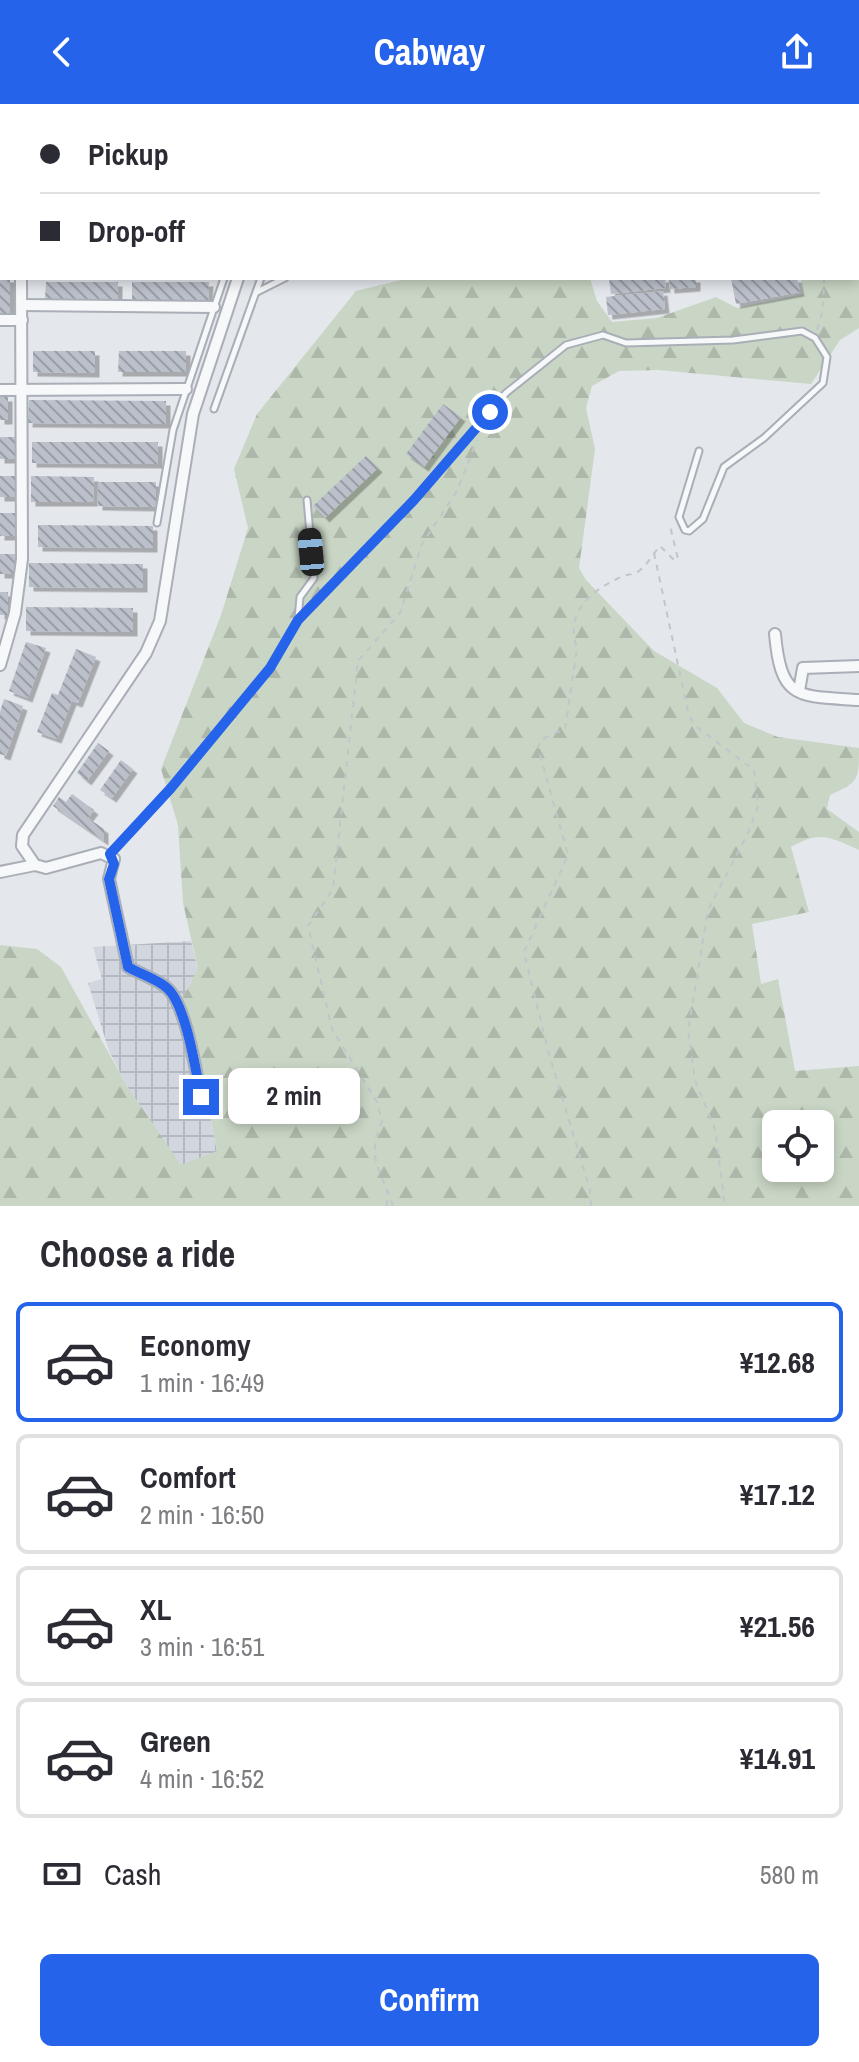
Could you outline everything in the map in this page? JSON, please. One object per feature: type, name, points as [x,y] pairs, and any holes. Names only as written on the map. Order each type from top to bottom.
[{"type":"street","points":[[0,665],[15,613],[22,559],[21,280]]},
{"type":"street","points":[[35,865],[22,846],[23,835],[146,653],[160,621],[193,414],[237,280]]},
{"type":"street","points":[[22,305],[214,307]]},
{"type":"street","points":[[0,320],[22,320]]},
{"type":"street","points":[[0,390],[186,389]]},
{"type":"street","points":[[775,634],[778,669],[786,685],[810,697],[859,700]]},
{"type":"street","points":[[799,691],[803,668],[859,666]]},
{"type":"street","points":[[0,872],[35,865],[46,868],[101,853],[110,854],[114,864],[109,879],[128,967],[167,988],[173,995],[183,1021],[201,1097]]},
{"type":"lane","points":[[157,523],[173,430],[223,280]]},
{"type":"lane","points":[[214,409],[262,280]]},
{"type":"lane","points":[[256,292],[281,280]]},
{"type":"lane","points":[[110,854],[171,788],[270,668],[298,620],[414,500],[506,393],[566,345],[603,335],[626,343],[733,340],[802,331],[815,338],[827,357],[823,383],[764,438],[724,467],[696,528],[685,530],[679,517],[699,451]]},
{"type":"lane","points":[[298,620],[300,597],[314,578],[307,500]]},
{"type":"path","points":[[815,338],[823,310],[824,280]]},
{"type":"path","points":[[393,1206],[387,1187],[377,1172],[374,1140],[382,1121],[377,1102],[332,1029],[308,926],[333,889],[358,661],[400,613],[422,544],[457,491],[477,442],[474,430]]},
{"type":"path","points":[[591,1206],[590,1190],[549,1054],[524,952],[568,855],[538,747],[542,739],[565,729],[577,648],[573,636],[575,613],[593,591],[613,583],[618,577],[638,572],[660,546],[674,560],[678,559],[671,530],[679,517]]},
{"type":"path","points":[[654,553],[689,716],[698,728],[754,770],[758,806],[749,831],[708,910],[688,1030],[695,1080],[715,1129],[725,1206]]},
{"type":"path","points":[[387,1187],[387,1206]]},
{"type":"shaded area","points":[[191,941],[198,970],[182,999],[201,1066],[217,1152],[181,1166],[127,1086],[109,1051],[88,983],[102,979],[93,947]]},
{"type":"green space","points":[[401,280],[591,280],[597,301],[612,322],[657,318],[716,297],[737,308],[803,294],[801,280],[859,280],[859,328],[840,340],[811,384],[658,370],[619,371],[592,386],[586,408],[595,449],[579,568],[586,580],[654,651],[717,688],[744,723],[778,737],[859,748],[859,767],[855,779],[847,787],[830,795],[827,809],[859,832],[859,850],[825,837],[810,838],[791,847],[809,912],[752,924],[761,984],[778,979],[795,1071],[859,1066],[859,1206],[0,1206],[0,945],[37,949],[61,967],[127,1086],[181,1165],[217,1151],[201,1066],[182,999],[198,969],[183,903],[178,825],[161,769],[221,615],[248,528],[234,469],[257,414],[356,291]]},
{"type":"building","points":[[0,280],[10,280],[10,313],[0,313]]},
{"type":"building","points":[[609,280],[665,280],[666,288],[611,294]]},
{"type":"building","points":[[669,280],[696,280],[696,287],[670,289]]},
{"type":"building","points":[[731,280],[797,280],[800,292],[736,304]]},
{"type":"building","points":[[46,282],[118,282],[118,300],[45,300]]},
{"type":"building","points":[[132,282],[209,282],[208,302],[132,302]]},
{"type":"building","points":[[663,291],[665,309],[608,315],[606,297]]},
{"type":"building","points":[[33,351],[95,351],[95,373],[33,372]]},
{"type":"building","points":[[119,351],[186,351],[186,372],[118,372]]},
{"type":"building","points":[[0,397],[8,397],[8,420],[0,420]]},
{"type":"building","points":[[29,400],[166,401],[166,424],[28,423]]},
{"type":"building","points":[[443,404],[461,417],[424,467],[406,454]]},
{"type":"building","points":[[0,437],[15,437],[15,459],[0,459]]},
{"type":"building","points":[[32,442],[158,442],[158,464],[32,463]]},
{"type":"building","points":[[366,456],[378,468],[325,518],[313,506]]},
{"type":"building","points":[[0,476],[16,476],[16,497],[0,497]]},
{"type":"building","points":[[31,476],[94,477],[93,502],[31,502]]},
{"type":"building","points":[[98,482],[156,482],[156,507],[98,506]]},
{"type":"building","points":[[0,513],[15,513],[15,536],[0,536]]},
{"type":"building","points":[[38,525],[153,526],[153,548],[38,547]]},
{"type":"building","points":[[0,554],[15,554],[15,574],[0,574]]},
{"type":"building","points":[[29,563],[143,564],[143,588],[29,587]]},
{"type":"building","points":[[0,592],[8,592],[8,615],[0,615]]},
{"type":"building","points":[[26,607],[133,608],[133,632],[26,631]]},
{"type":"building","points":[[26,642],[46,648],[28,698],[9,691]]},
{"type":"building","points":[[76,649],[96,657],[78,703],[72,701],[57,739],[37,732],[52,693],[58,695]]},
{"type":"building","points":[[4,699],[23,706],[6,756],[0,754],[0,712]]},
{"type":"building","points":[[98,743],[109,751],[87,781],[77,773]]},
{"type":"building","points":[[121,760],[133,769],[112,798],[100,790]]},
{"type":"building","points":[[72,794],[94,810],[88,818],[104,829],[104,841],[53,806],[59,797],[66,802]]},
{"type":"route","points":[[201,1097],[183,1021],[173,995],[167,988],[128,967],[109,879],[114,864],[110,854],[171,788],[270,668],[298,620],[414,500],[490,412]]}]
